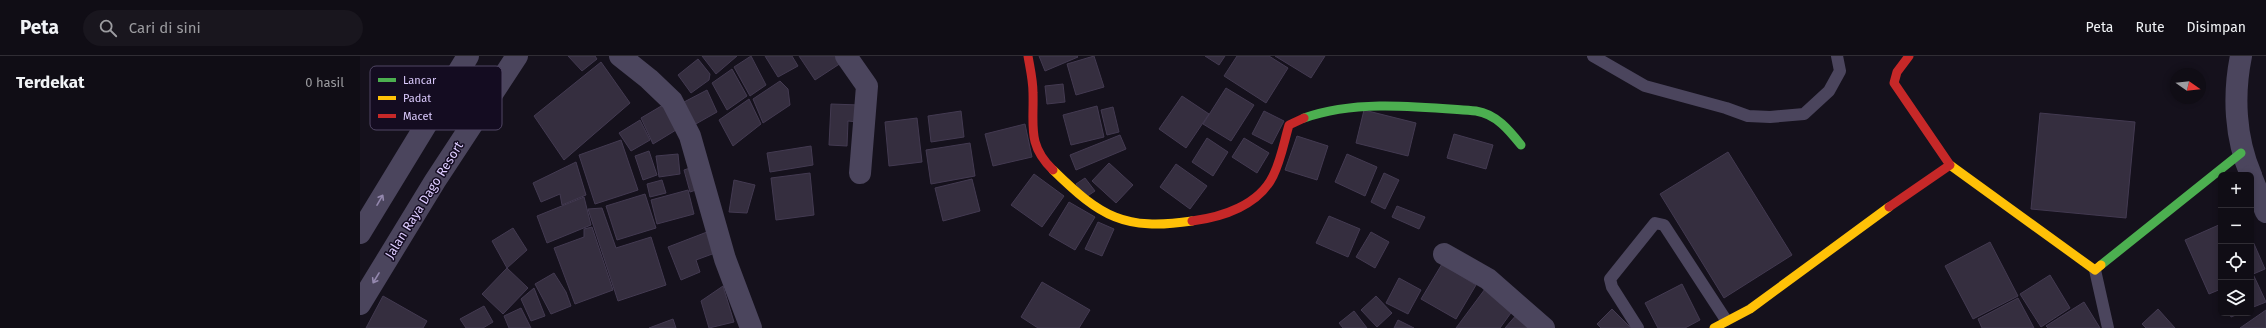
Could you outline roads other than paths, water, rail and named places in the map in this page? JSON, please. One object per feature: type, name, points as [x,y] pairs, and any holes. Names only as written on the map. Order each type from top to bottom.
[{"type":"street","points":[[462,66],[468,56]]},
{"type":"street","name":"Jalan Raya Dago Resort","points":[[502,79],[517,56]]},
{"type":"street","points":[[620,56],[649,79],[672,101],[690,136],[726,259],[751,328]]},
{"type":"street","points":[[846,56],[867,86],[860,173]]},
{"type":"street","points":[[1028,56],[1033,92],[1031,126],[1033,139],[1043,161],[1084,198],[1114,218],[1123,222],[1163,224],[1187,222],[1225,213],[1244,204],[1261,193],[1271,181],[1278,167],[1289,125],[1300,117],[1338,110],[1386,107],[1486,113],[1503,123],[1521,145]]},
{"type":"street","points":[[2240,56],[2237,73],[2237,123],[2241,153],[2250,172]]},
{"type":"street","points":[[1905,60],[1897,72],[1894,83],[1950,165],[2095,270],[2241,153]]},
{"type":"street","points":[[360,233],[423,130]]},
{"type":"street","name":"Jalan Raya Dago Resort","points":[[360,304],[435,181],[468,130]]},
{"type":"street","points":[[1714,328],[1726,320],[1750,310],[1880,213],[1950,165]]},
{"type":"street","points":[[2254,182],[2266,212]]},
{"type":"street","points":[[1444,254],[1488,280],[1544,328]]},
{"type":"lane","points":[[1593,56],[1645,86],[1726,108],[1748,116],[1770,117],[1804,114],[1830,91],[1840,71],[1837,56]]},
{"type":"lane","points":[[1638,328],[1612,287],[1610,279],[1655,223],[1664,225],[1726,320]]},
{"type":"lane","points":[[2095,270],[2108,328]]}]
